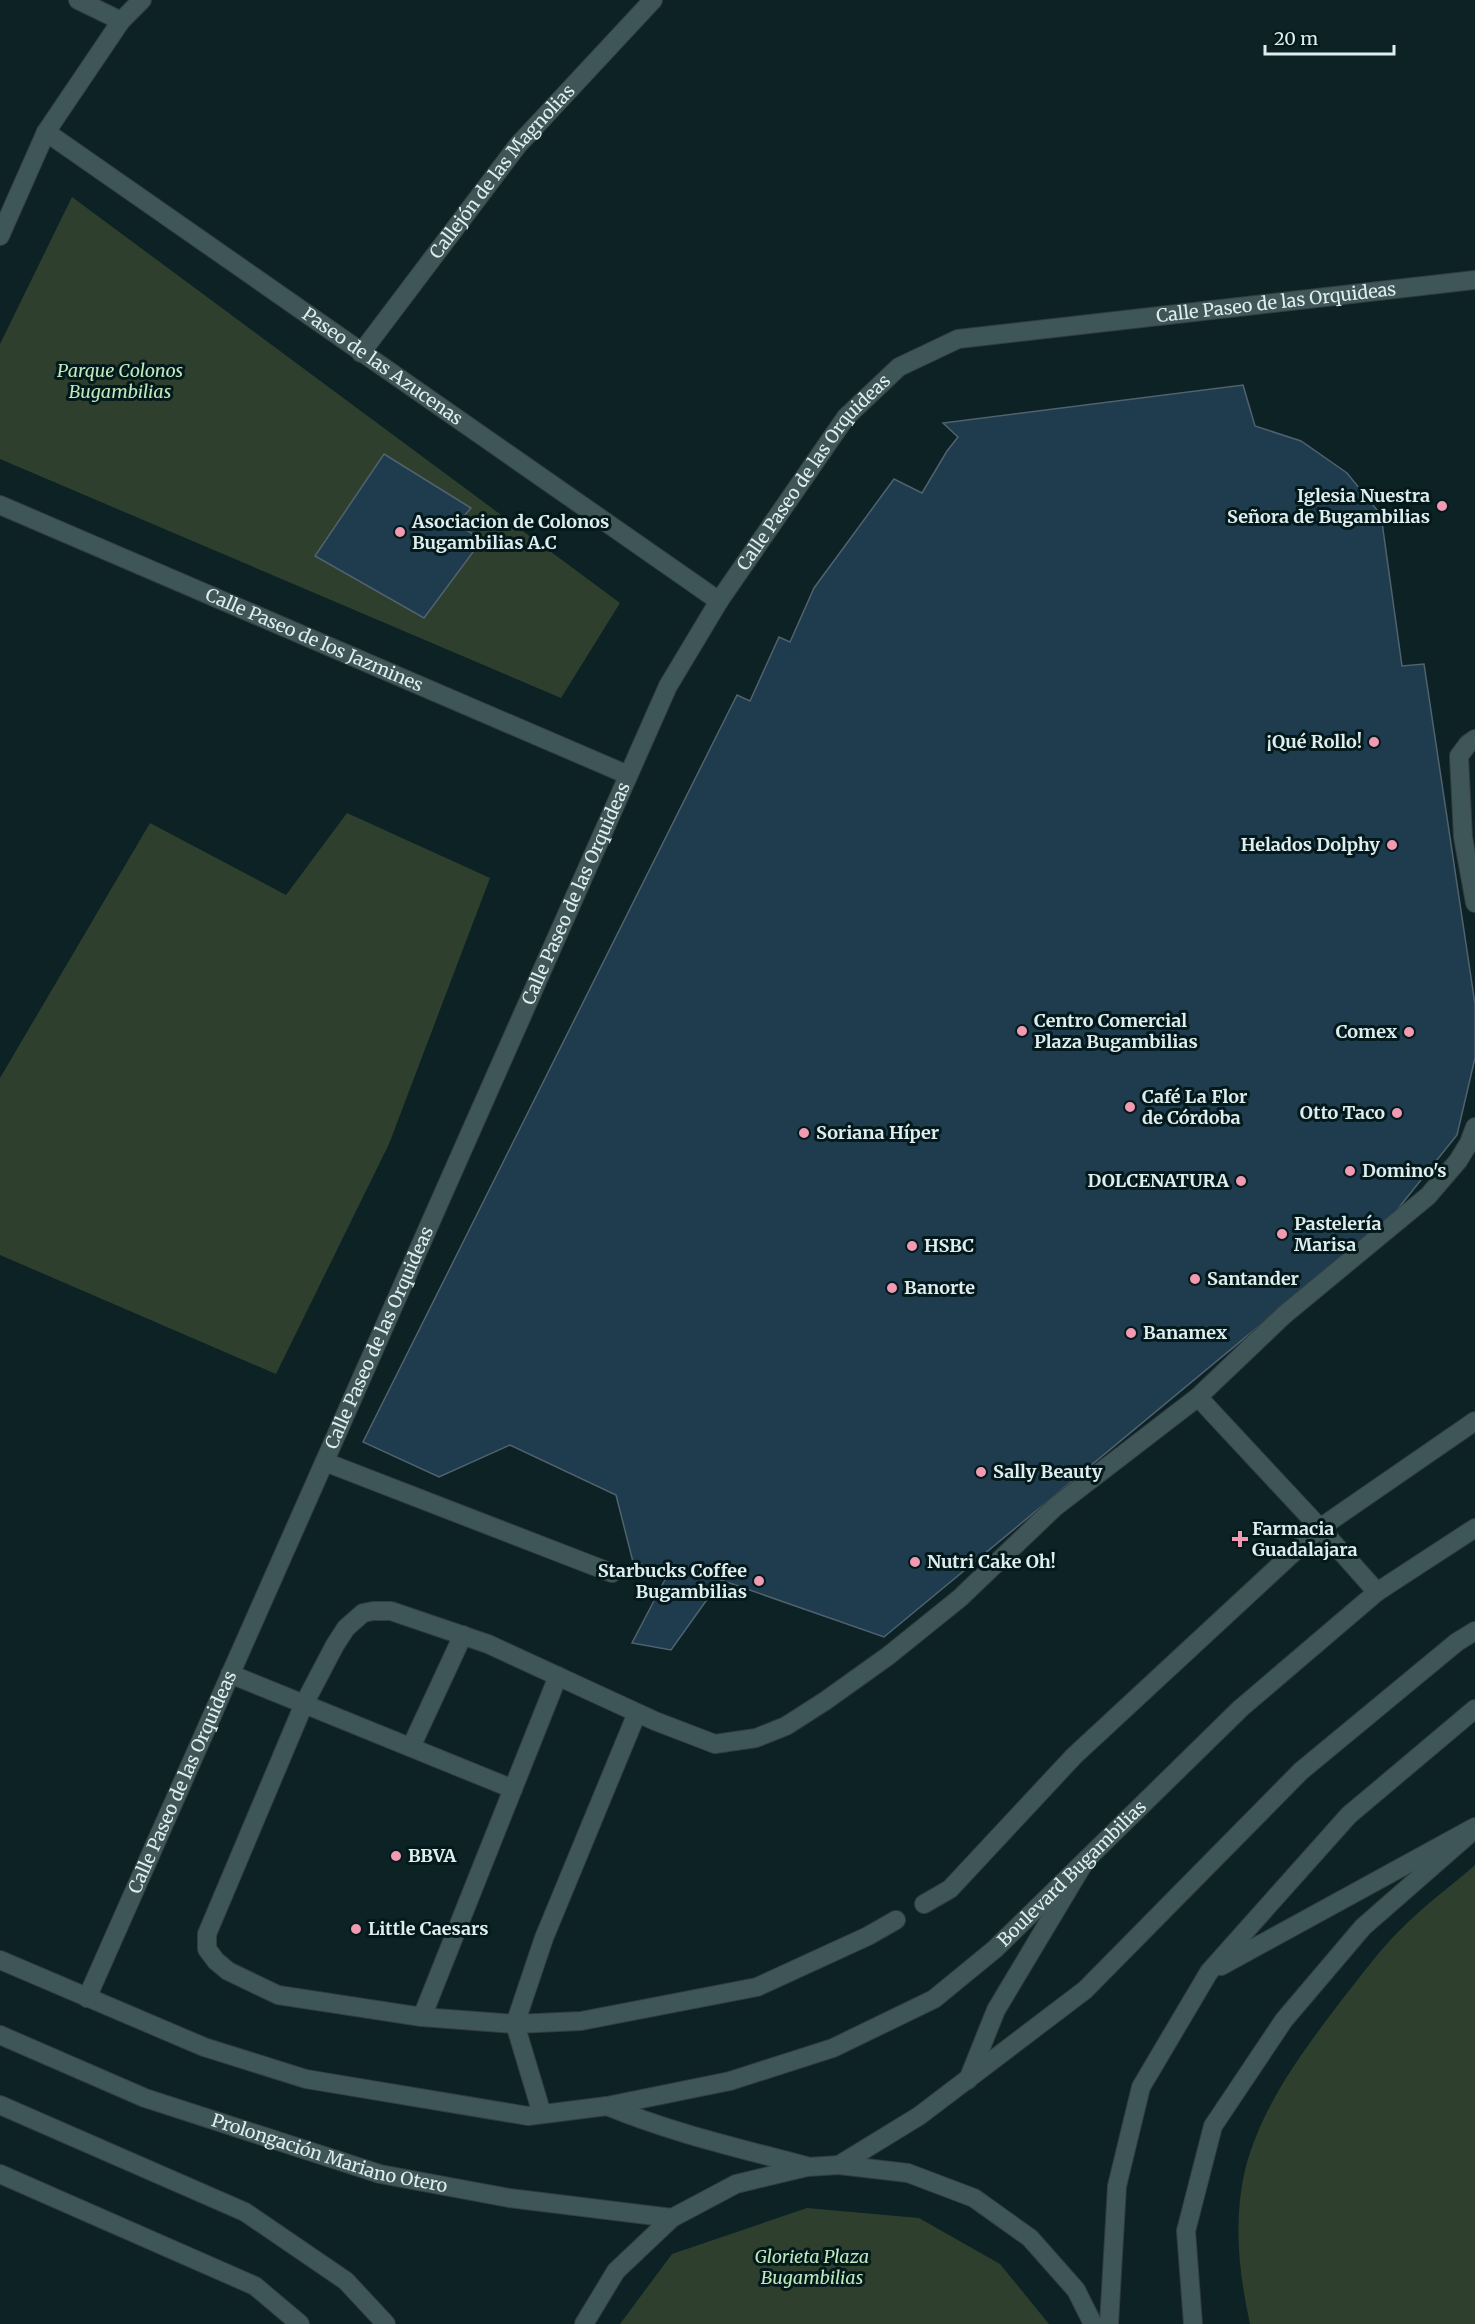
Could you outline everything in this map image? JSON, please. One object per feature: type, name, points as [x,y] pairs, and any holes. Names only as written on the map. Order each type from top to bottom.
[{"type":"street","points":[[78,0],[121,21]]},
{"type":"street","points":[[0,236],[46,132],[121,21],[142,0]]},
{"type":"street","name":"Callejón de las Magnolias","points":[[362,353],[518,145],[653,0]]},
{"type":"street","name":"Paseo de las Azucenas","points":[[46,132],[719,601]]},
{"type":"street","name":"Calle Paseo de las Orquideas","points":[[87,1998],[668,686],[719,601],[846,417],[899,367],[958,339],[1475,280]]},
{"type":"street","name":"Calle Paseo de los Jazmines","points":[[0,505],[628,776]]},
{"type":"street","points":[[1475,740],[1468,744],[1459,756],[1475,903]]},
{"type":"street","points":[[896,1920],[868,1936],[757,1987],[581,2021],[514,2024],[422,2017],[278,1995],[228,1971],[207,1949],[207,1934],[212,1920],[304,1704],[346,1628],[363,1613],[391,1611],[488,1644],[637,1713],[715,1744],[756,1738],[786,1726],[825,1701],[915,1635],[960,1599],[1056,1507],[1198,1397],[1284,1315],[1428,1196],[1458,1161],[1475,1127]]},
{"type":"street","points":[[1198,1397],[1377,1592]]},
{"type":"street","points":[[924,1904],[950,1888],[1074,1756],[1320,1528],[1475,1421]]},
{"type":"street","points":[[325,1462],[612,1573]]},
{"type":"street","name":"Boulevard Bugambilias","points":[[607,2106],[730,2081],[833,2048],[934,1999],[995,1949],[1241,1708],[1377,1592],[1475,1528]]},
{"type":"street","points":[[839,2165],[919,2116],[1085,1990],[1300,1771],[1457,1642],[1475,1630]]},
{"type":"street","points":[[411,1747],[463,1635]]},
{"type":"street","points":[[230,1674],[513,1789]]},
{"type":"street","points":[[422,2017],[558,1676]]},
{"type":"street","points":[[1109,2324],[1117,2186],[1141,2087],[1209,1972],[1349,1815],[1475,1709]]},
{"type":"street","points":[[542,2114],[514,2024],[544,1938],[637,1713]]},
{"type":"street","points":[[1209,1972],[1475,1828]]},
{"type":"street","points":[[1193,2324],[1186,2231],[1213,2126],[1284,2020],[1363,1927],[1475,1828]]},
{"type":"street","points":[[968,2081],[996,2010],[1084,1863]]},
{"type":"street","points":[[0,1960],[204,2047],[306,2079],[528,2116],[607,2106],[647,2123],[807,2167]]},
{"type":"street","name":"Prolongación Mariano Otero","points":[[0,2035],[145,2098],[380,2174],[508,2198],[672,2218]]},
{"type":"street","points":[[0,2105],[245,2212],[346,2281],[386,2324]]},
{"type":"street","points":[[584,2324],[616,2271],[672,2218],[736,2184],[807,2167],[839,2165],[908,2173],[974,2198],[1030,2238],[1076,2290],[1093,2324]]},
{"type":"street","points":[[0,2174],[255,2286],[300,2324]]},
{"type":"green space","name":"Parque Colonos Bugambilias","points":[[72,197],[620,603],[561,698],[0,459],[0,344]]},
{"type":"green space","points":[[347,813],[490,878],[389,1144],[276,1374],[0,1255],[0,1078],[150,823],[286,895]]},
{"type":"green space","points":[[1475,1865],[1475,2324],[1250,2324],[1240,2267],[1239,2209],[1245,2170],[1261,2124],[1298,2060],[1376,1956],[1417,1914]]},
{"type":"green space","name":"Glorieta Plaza Bugambilias","points":[[807,2208],[919,2218],[1000,2264],[1049,2324],[620,2324],[672,2254]]},
{"type":"building","name":"Centro Comercial Plaza Bugambilias","points":[[1243,385],[1255,426],[1301,441],[1347,473],[1381,515],[1402,666],[1424,664],[1475,1004],[1475,1058],[1457,1135],[1393,1215],[884,1637],[721,1580],[671,1650],[632,1643],[669,1572],[633,1562],[616,1495],[510,1445],[439,1477],[363,1442],[737,695],[750,701],[779,637],[790,642],[814,588],[894,479],[922,493],[958,437],[943,423]]},
{"type":"building","name":"Asociacion de Colonos Bugambilias A.C","points":[[384,454],[471,508],[457,524],[482,540],[424,618],[315,556]]},
{"type":"place","name":"Iglesia Nuestra Señora de Bugambilias","points":[[1442,506]]},
{"type":"place","name":"Asociacion de Colonos Bugambilias A.C","points":[[400,532]]},
{"type":"place","name":"¡Qué Rollo!","points":[[1374,742]]},
{"type":"place","name":"Helados Dolphy","points":[[1392,845]]},
{"type":"place","name":"Centro Comercial Plaza Bugambilias","points":[[1022,1031]]},
{"type":"place","name":"Comex","points":[[1409,1032]]},
{"type":"place","name":"Café La Flor de Córdoba","points":[[1130,1107]]},
{"type":"place","name":"Otto Taco","points":[[1397,1113]]},
{"type":"place","name":"Soriana Híper","points":[[804,1133]]},
{"type":"place","name":"Domino's","points":[[1350,1171]]},
{"type":"place","name":"DOLCENATURA","points":[[1241,1181]]},
{"type":"place","name":"Pastelería Marisa","points":[[1282,1234]]},
{"type":"place","name":"HSBC","points":[[912,1246]]},
{"type":"place","name":"Santander","points":[[1195,1279]]},
{"type":"place","name":"Banorte","points":[[892,1288]]},
{"type":"place","name":"Banamex","points":[[1131,1333]]},
{"type":"place","name":"Sally Beauty","points":[[981,1472]]},
{"type":"place","name":"Farmacia Guadalajara","points":[[1240,1539]]},
{"type":"place","name":"Nutri Cake Oh!","points":[[915,1562]]},
{"type":"place","name":"Starbucks Coffee Bugambilias","points":[[759,1581]]},
{"type":"place","name":"BBVA","points":[[396,1856]]},
{"type":"place","name":"Little Caesars","points":[[356,1929]]}]
